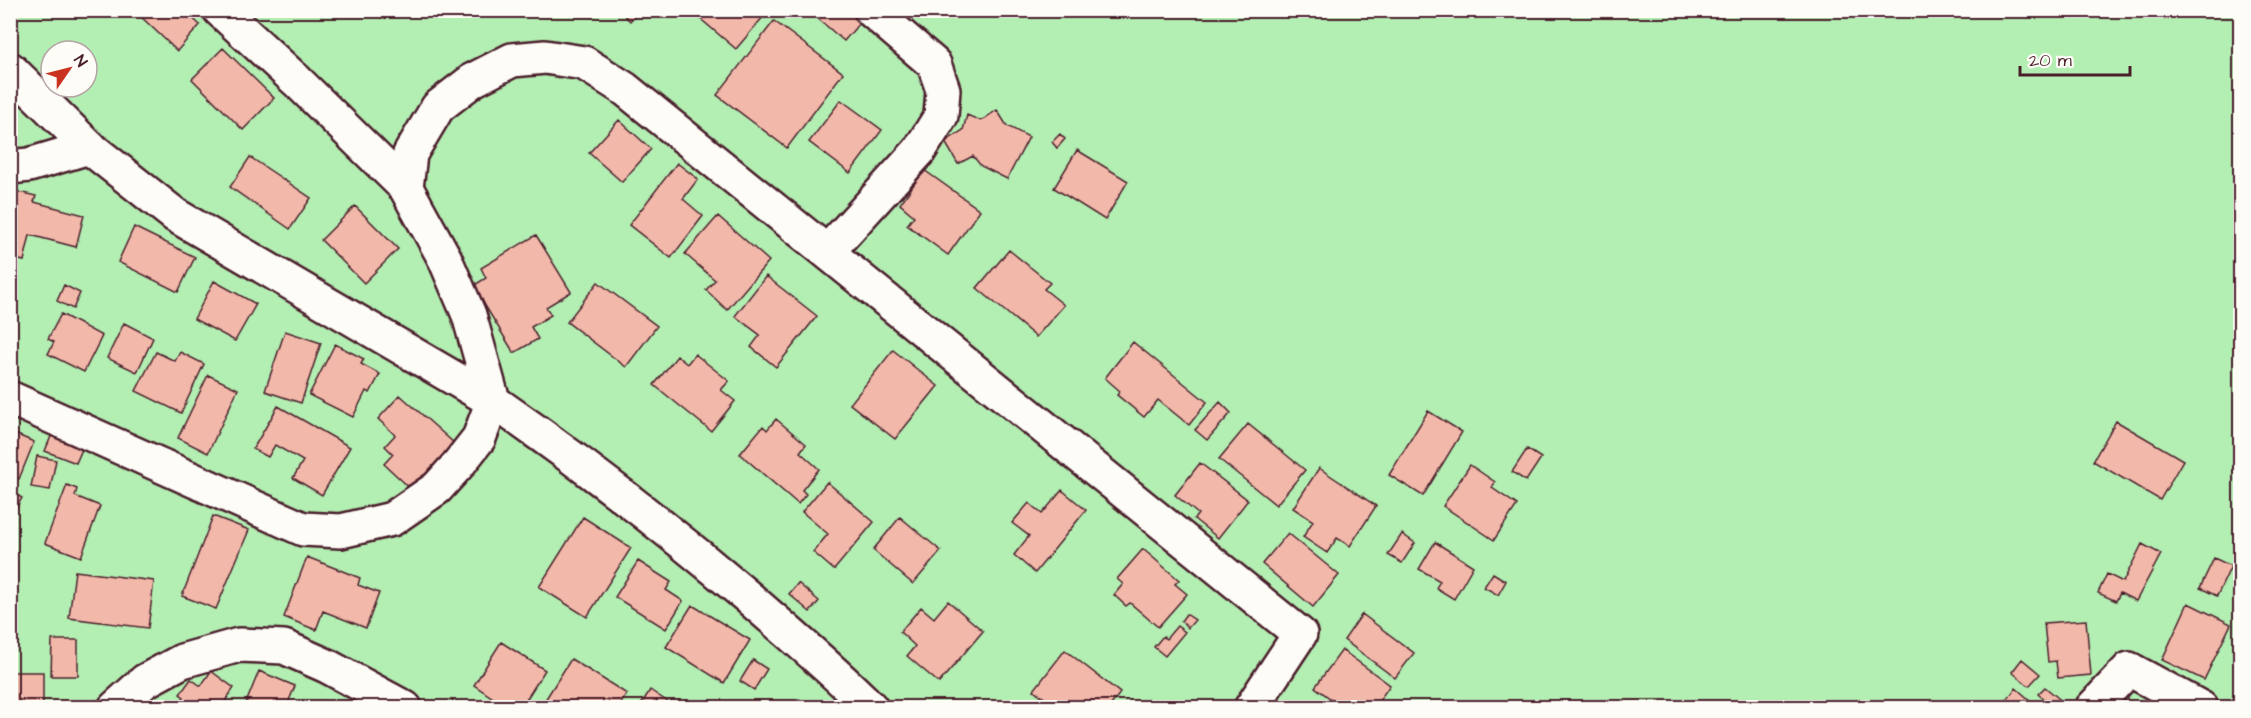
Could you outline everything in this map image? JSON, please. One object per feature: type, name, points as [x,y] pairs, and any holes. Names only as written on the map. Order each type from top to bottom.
[{"type":"street","points":[[10,399],[303,529],[341,531],[392,519],[436,488],[479,438],[492,401],[469,315],[445,259],[406,188],[297,81],[220,10]]},
{"type":"street","points":[[827,252],[919,151],[941,116],[943,90],[933,64],[871,10]]},
{"type":"street","points":[[406,188],[410,154],[438,107],[473,80],[512,60],[545,57],[584,63],[625,89],[1300,634],[1251,708]]},
{"type":"street","points":[[10,69],[89,147],[175,215],[492,401],[536,430],[688,546],[833,670],[871,708]]},
{"type":"street","points":[[10,167],[29,165],[89,147]]},
{"type":"street","points":[[115,708],[145,681],[182,662],[238,645],[284,647],[327,666],[405,708]]},
{"type":"street","points":[[2092,708],[2129,669],[2201,708]]},
{"type":"green space","points":[[11,11],[2240,11],[2240,707],[11,707]]},
{"type":"building","points":[[134,10],[184,10],[200,25],[177,51]]},
{"type":"building","points":[[619,10],[640,10],[630,21]]},
{"type":"building","points":[[690,10],[769,10],[736,49]]},
{"type":"building","points":[[822,10],[851,10],[862,20],[844,41],[816,17]]},
{"type":"building","points":[[774,21],[843,73],[787,148],[717,95]]},
{"type":"building","points":[[223,48],[274,98],[243,130],[192,79]]},
{"type":"building","points":[[841,100],[882,130],[850,173],[809,142]]},
{"type":"building","points":[[997,110],[1007,126],[1029,137],[1007,179],[981,166],[973,156],[958,164],[945,142],[963,130],[967,115],[981,121]]},
{"type":"building","points":[[619,120],[651,149],[622,182],[589,153]]},
{"type":"building","points":[[1060,134],[1065,139],[1057,148],[1052,142]]},
{"type":"building","points":[[1077,150],[1128,181],[1105,220],[1054,188]]},
{"type":"building","points":[[250,157],[311,198],[290,229],[230,187]]},
{"type":"building","points":[[677,163],[698,179],[683,199],[703,216],[671,258],[629,225]]},
{"type":"building","points":[[924,170],[980,210],[948,255],[907,225],[914,216],[900,204]]},
{"type":"building","points":[[10,190],[36,196],[34,202],[84,215],[76,247],[30,235],[24,261],[10,258]]},
{"type":"building","points":[[355,206],[398,249],[364,283],[321,240]]},
{"type":"building","points":[[718,216],[769,261],[727,310],[706,290],[715,280],[685,254]]},
{"type":"building","points":[[134,227],[195,257],[178,292],[118,262]]},
{"type":"building","points":[[536,235],[571,292],[546,307],[551,315],[531,327],[538,339],[514,353],[473,286],[486,278],[481,268]]},
{"type":"building","points":[[1009,250],[1050,283],[1044,289],[1064,305],[1036,337],[977,288]]},
{"type":"building","points":[[766,276],[817,316],[776,367],[751,347],[760,335],[735,316]]},
{"type":"building","points":[[214,281],[256,304],[235,341],[194,319]]},
{"type":"building","points":[[598,282],[657,326],[626,367],[567,322]]},
{"type":"building","points":[[64,285],[80,293],[73,309],[57,301]]},
{"type":"building","points":[[61,314],[102,336],[84,372],[48,354],[54,342],[48,339]]},
{"type":"building","points":[[124,323],[153,338],[137,372],[107,358]]},
{"type":"building","points":[[285,331],[321,343],[301,403],[265,391]]},
{"type":"building","points":[[1133,342],[1207,402],[1189,425],[1158,400],[1144,417],[1117,395],[1120,391],[1105,378]]},
{"type":"building","points":[[335,344],[364,359],[361,364],[380,374],[370,393],[366,391],[353,417],[309,395]]},
{"type":"building","points":[[893,350],[938,386],[895,439],[850,404]]},
{"type":"building","points":[[156,352],[175,361],[180,352],[204,364],[181,413],[136,391]]},
{"type":"building","points":[[695,354],[729,381],[721,390],[735,401],[711,431],[654,385],[677,356],[687,364]]},
{"type":"building","points":[[208,375],[238,389],[208,453],[178,438]]},
{"type":"building","points":[[400,395],[454,443],[412,490],[384,464],[393,454],[385,446],[395,435],[378,419]]},
{"type":"building","points":[[1220,402],[1231,413],[1207,440],[1195,430]]},
{"type":"building","points":[[278,406],[350,447],[322,495],[293,478],[303,461],[275,445],[268,457],[253,449]]},
{"type":"building","points":[[1428,411],[1462,432],[1423,496],[1389,475]]},
{"type":"building","points":[[776,419],[806,444],[800,452],[819,469],[802,490],[806,494],[798,504],[740,454],[763,426],[767,430]]},
{"type":"building","points":[[2116,421],[2183,460],[2160,500],[2093,461]]},
{"type":"building","points":[[1248,424],[1305,470],[1276,505],[1219,459]]},
{"type":"building","points":[[10,432],[34,442],[19,479],[10,475]]},
{"type":"building","points":[[52,434],[83,447],[76,463],[45,451]]},
{"type":"building","points":[[1527,449],[1541,458],[1526,481],[1512,472]]},
{"type":"building","points":[[37,456],[56,460],[50,490],[31,487]]},
{"type":"building","points":[[1200,463],[1248,500],[1218,538],[1194,519],[1198,514],[1175,495]]},
{"type":"building","points":[[1470,465],[1495,482],[1492,488],[1517,505],[1494,540],[1443,506]]},
{"type":"building","points":[[1319,468],[1376,506],[1350,546],[1337,538],[1327,553],[1303,537],[1313,521],[1293,508]]},
{"type":"building","points":[[827,482],[874,522],[834,570],[813,552],[828,534],[802,512]]},
{"type":"building","points":[[67,485],[77,489],[75,496],[100,506],[81,557],[45,543]]},
{"type":"building","points":[[1062,490],[1086,510],[1035,573],[1014,555],[1029,536],[1012,523],[1029,503],[1042,514]]},
{"type":"building","points":[[10,491],[22,498],[10,518]]},
{"type":"building","points":[[213,516],[249,530],[216,609],[182,596]]},
{"type":"building","points":[[583,517],[631,548],[587,617],[539,587]]},
{"type":"building","points":[[900,517],[941,551],[913,584],[873,550]]},
{"type":"building","points":[[1288,533],[1339,575],[1313,607],[1262,564]]},
{"type":"building","points":[[1402,534],[1415,543],[1402,563],[1388,555]]},
{"type":"building","points":[[1435,542],[1473,566],[1454,599],[1436,588],[1440,581],[1419,569]]},
{"type":"building","points":[[2142,544],[2161,554],[2136,601],[2120,593],[2116,601],[2098,593],[2107,574],[2123,582]]},
{"type":"building","points":[[1143,549],[1179,580],[1175,584],[1187,594],[1158,627],[1130,603],[1126,606],[1114,595],[1123,584],[1117,579]]},
{"type":"building","points":[[307,557],[360,578],[358,585],[379,593],[366,628],[323,611],[316,630],[284,617]]},
{"type":"building","points":[[2214,558],[2231,566],[2217,596],[2200,588]]},
{"type":"building","points":[[638,561],[671,582],[666,590],[683,601],[666,629],[615,597]]},
{"type":"building","points":[[75,571],[154,581],[148,628],[69,618]]},
{"type":"building","points":[[1493,573],[1506,581],[1498,595],[1484,587]]},
{"type":"building","points":[[798,583],[819,601],[810,612],[789,594]]},
{"type":"building","points":[[948,601],[983,631],[939,683],[907,656],[915,646],[900,632],[921,607],[934,618]]},
{"type":"building","points":[[2188,603],[2231,624],[2204,680],[2162,660]]},
{"type":"building","points":[[692,605],[750,640],[724,683],[666,647]]},
{"type":"building","points":[[1186,614],[1195,620],[1188,628],[1181,621]]},
{"type":"building","points":[[1362,614],[1414,653],[1395,678],[1344,640]]},
{"type":"building","points":[[2086,620],[2091,675],[2058,678],[2056,661],[2048,662],[2044,623]]},
{"type":"building","points":[[1177,626],[1185,632],[1165,656],[1154,647],[1163,636],[1166,639]]},
{"type":"building","points":[[52,640],[78,640],[78,676],[51,676]]},
{"type":"building","points":[[501,642],[545,670],[521,708],[508,708],[474,685]]},
{"type":"building","points":[[1065,650],[1120,693],[1111,705],[1114,708],[1057,708],[1034,690]]},
{"type":"building","points":[[1342,650],[1390,685],[1374,708],[1343,708],[1315,687]]},
{"type":"building","points":[[571,659],[627,694],[618,708],[540,708]]},
{"type":"building","points":[[2022,659],[2040,674],[2029,686],[2012,672]]},
{"type":"building","points":[[753,660],[767,669],[754,690],[740,681]]},
{"type":"building","points":[[211,671],[234,688],[225,701],[228,703],[225,708],[177,708],[184,697],[180,694],[191,679],[201,686]]},
{"type":"building","points":[[259,671],[295,686],[286,708],[244,708]]},
{"type":"building","points":[[10,672],[43,672],[43,708],[10,708]]},
{"type":"building","points":[[2045,687],[2064,703],[2060,708],[2054,708],[2038,694]]},
{"type":"building","points":[[2016,688],[2039,708],[2000,708]]},
{"type":"building","points":[[650,690],[677,708],[639,708]]}]
